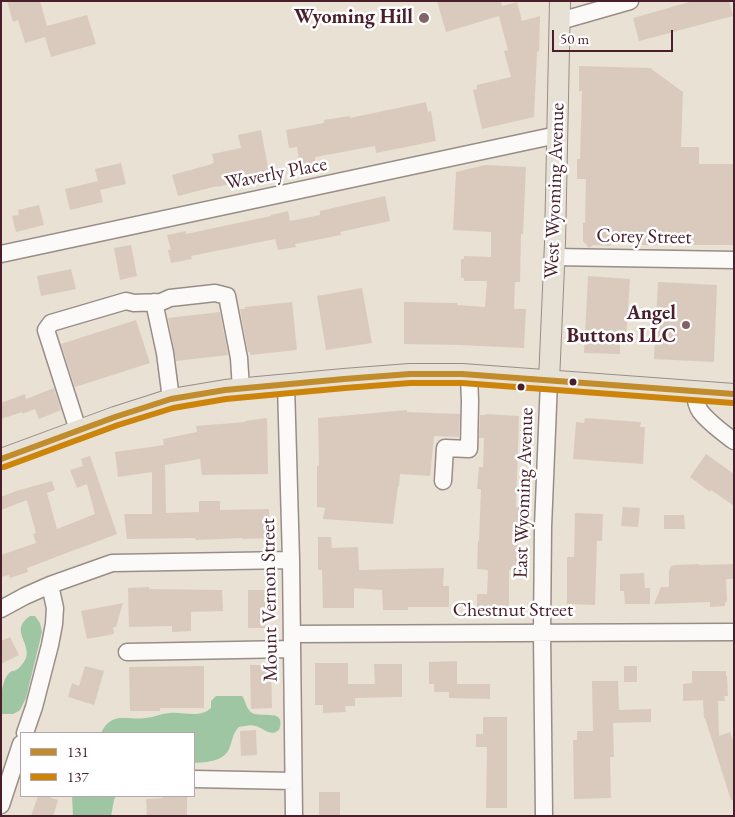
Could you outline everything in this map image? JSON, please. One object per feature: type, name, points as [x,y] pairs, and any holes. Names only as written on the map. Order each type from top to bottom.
[{"type":"main road","name":"West Wyoming Avenue","points":[[549,381],[560,11]]},
{"type":"main road","points":[[1,459],[78,430],[171,399],[241,389],[401,374],[428,373],[503,376],[734,394]]},
{"type":"street","points":[[560,11],[630,1]]},
{"type":"street","name":"Waverly Place","points":[[2,254],[557,135]]},
{"type":"street","name":"Corey Street","points":[[554,256],[734,260]]},
{"type":"street","points":[[78,430],[46,330],[47,326],[64,318],[126,301],[134,303],[161,302],[170,298],[215,293],[227,296],[239,358],[241,389]]},
{"type":"street","points":[[154,302],[165,353],[171,399]]},
{"type":"street","points":[[443,481],[445,448],[469,449],[469,375]]},
{"type":"street","name":"East Wyoming Avenue","points":[[544,816],[543,527],[549,381]]},
{"type":"street","name":"Mount Vernon Street","points":[[286,385],[291,560],[294,816]]},
{"type":"street","points":[[694,391],[695,400],[700,410],[716,427],[734,441]]},
{"type":"street","points":[[1,609],[50,585],[112,563],[291,560]]},
{"type":"street","points":[[25,732],[34,706],[54,624],[54,605],[50,585]]},
{"type":"street","name":"Chestnut Street","points":[[127,652],[292,641],[542,632],[734,632]]},
{"type":"street","points":[[1,804],[20,747]]},
{"type":"street","points":[[195,779],[293,781]]},
{"type":"green space","points":[[30,616],[35,616],[40,623],[42,632],[26,698],[17,712],[1,714],[2,690],[5,679],[8,674],[19,668],[26,658],[27,652],[21,626]]},
{"type":"green space","points":[[216,696],[242,696],[252,713],[277,716],[281,723],[279,730],[270,733],[254,725],[239,727],[229,749],[223,757],[195,763],[195,732],[102,732],[110,721],[115,719],[139,719],[169,713],[196,714],[211,708],[211,701]]},
{"type":"green space","points":[[72,797],[116,797],[111,816],[73,816]]},
{"type":"building","points":[[7,1],[40,1],[47,26],[87,15],[96,44],[51,57],[45,37],[25,43],[18,20],[13,22]]},
{"type":"building","points":[[437,1],[501,1],[502,6],[517,2],[522,21],[540,16],[534,117],[482,129],[473,90],[477,89],[477,85],[511,77],[504,51],[508,50],[499,16],[446,32]]},
{"type":"building","points":[[693,1],[729,1],[733,16],[639,41],[633,18]]},
{"type":"building","points":[[579,66],[650,68],[683,92],[681,147],[699,147],[699,164],[734,164],[734,245],[636,245],[636,242],[611,241],[610,246],[593,245],[589,248],[583,241],[586,179],[577,179],[577,159],[580,159],[582,91],[579,91]]},
{"type":"building","points":[[426,102],[428,112],[431,111],[436,141],[376,153],[375,146],[315,157],[316,165],[300,167],[297,147],[289,148],[286,130],[324,123],[324,120],[350,116],[350,118]]},
{"type":"building","points":[[261,130],[269,173],[234,180],[234,183],[178,196],[172,175],[214,163],[212,154],[241,148],[238,135]]},
{"type":"building","points":[[121,163],[126,184],[100,190],[103,202],[70,210],[65,189],[98,181],[95,169]]},
{"type":"building","points":[[485,165],[526,167],[523,234],[521,234],[520,282],[515,282],[514,309],[526,309],[524,348],[404,344],[404,302],[457,303],[457,305],[485,307],[487,281],[464,281],[464,278],[461,278],[461,259],[464,259],[464,256],[491,257],[491,232],[453,230],[456,172]]},
{"type":"building","points":[[385,196],[390,221],[340,232],[341,235],[295,244],[296,247],[278,250],[275,239],[191,256],[192,259],[171,263],[168,250],[171,250],[167,235],[186,231],[186,234],[288,211],[290,221],[320,215],[320,211]]},
{"type":"building","points":[[39,205],[44,225],[16,232],[12,216],[19,215],[18,210]]},
{"type":"building","points":[[131,245],[137,276],[120,280],[114,248]]},
{"type":"building","points":[[71,269],[76,289],[41,296],[37,276]]},
{"type":"building","points":[[588,276],[630,279],[626,339],[620,338],[620,354],[584,353]]},
{"type":"building","name":"Angel Buttons LLC","points":[[658,282],[717,285],[714,362],[654,359]]},
{"type":"building","points":[[362,288],[372,343],[326,350],[317,296]]},
{"type":"building","points":[[292,302],[297,350],[250,355],[240,309]]},
{"type":"building","points":[[220,312],[228,355],[176,361],[168,318]]},
{"type":"building","points":[[136,320],[150,363],[75,387],[61,344]]},
{"type":"building","points":[[54,388],[61,410],[39,419],[35,409],[1,419],[1,403],[25,394],[26,399]]},
{"type":"building","points":[[407,410],[407,412],[460,414],[459,437],[434,436],[430,476],[400,474],[393,524],[323,519],[325,508],[317,507],[317,466],[319,466],[318,418]]},
{"type":"building","points":[[480,415],[519,416],[516,507],[521,507],[520,529],[518,529],[517,565],[513,565],[513,570],[509,570],[509,612],[477,611],[477,594],[487,594],[488,570],[477,569],[481,489],[477,489],[479,467],[483,467],[484,438],[479,438]]},
{"type":"building","points":[[267,418],[268,474],[202,475],[200,459],[165,465],[166,513],[199,512],[199,501],[220,501],[220,510],[269,509],[270,538],[127,539],[124,514],[152,514],[152,472],[118,477],[115,452],[164,445],[163,439],[197,432],[196,426],[245,422]]},
{"type":"building","points":[[585,418],[641,422],[640,427],[645,427],[643,464],[573,459],[576,422],[584,423]]},
{"type":"building","points":[[706,454],[734,474],[734,506],[711,490],[710,492],[690,477]]},
{"type":"building","points":[[90,456],[117,534],[27,568],[28,572],[10,578],[9,575],[1,577],[1,555],[36,543],[33,534],[36,533],[27,500],[1,510],[1,497],[52,481],[55,490],[47,493],[57,529],[95,514],[87,484],[77,488],[70,470],[83,466],[81,459]]},
{"type":"building","points":[[623,507],[640,508],[638,527],[621,526]]},
{"type":"building","points":[[575,513],[603,514],[602,541],[597,541],[595,605],[567,604],[567,557],[574,557]]},
{"type":"building","points":[[664,515],[684,515],[685,529],[664,529]]},
{"type":"building","points":[[318,537],[331,537],[332,548],[358,547],[359,570],[444,568],[443,586],[449,586],[449,607],[408,607],[408,610],[383,610],[382,590],[354,588],[354,608],[323,608],[322,570],[318,570]]},
{"type":"building","points":[[734,564],[734,579],[726,579],[727,602],[725,602],[725,606],[710,607],[710,602],[654,604],[661,587],[669,587],[669,571],[671,566]]},
{"type":"building","points":[[644,573],[645,588],[650,588],[650,604],[625,604],[624,591],[620,591],[620,574]]},
{"type":"building","points":[[149,587],[149,589],[222,590],[223,611],[191,612],[191,631],[172,632],[172,626],[129,627],[128,588]]},
{"type":"building","points":[[248,590],[266,590],[266,628],[248,628]]},
{"type":"building","points":[[123,603],[116,627],[113,627],[114,634],[87,639],[81,611]]},
{"type":"building","points":[[10,637],[19,655],[1,664],[1,641]]},
{"type":"building","points":[[457,661],[457,684],[490,684],[490,699],[449,698],[449,692],[434,692],[434,684],[429,684],[429,662]]},
{"type":"building","points":[[315,663],[348,663],[348,684],[375,684],[374,664],[402,664],[402,697],[355,698],[355,706],[345,706],[346,712],[323,713],[323,705],[315,705]]},
{"type":"building","points":[[250,665],[271,665],[272,708],[251,709]]},
{"type":"building","points":[[85,666],[104,671],[94,705],[68,697],[72,683],[79,686]]},
{"type":"building","points":[[204,666],[204,708],[160,708],[160,711],[130,711],[129,667]]},
{"type":"building","points":[[624,666],[637,666],[637,682],[624,682]]},
{"type":"building","points":[[692,671],[726,671],[728,696],[724,696],[725,701],[718,701],[719,736],[730,732],[734,744],[734,800],[731,800],[704,718],[703,700],[683,701],[683,684],[692,683]]},
{"type":"building","points":[[592,681],[618,681],[619,710],[651,709],[651,722],[613,723],[614,757],[610,757],[611,798],[574,799],[573,740],[577,740],[577,731],[593,731]]},
{"type":"building","points":[[483,717],[507,717],[507,808],[486,808],[487,747],[476,747],[476,734],[483,734]]},
{"type":"building","points":[[256,730],[257,755],[241,756],[240,731]]},
{"type":"building","points":[[319,792],[340,792],[340,816],[319,816]]},
{"type":"building","points":[[38,797],[49,797],[58,800],[53,816],[31,816]]},
{"type":"building","points":[[187,797],[187,816],[147,816],[146,799]]},
{"type":"transit line","name":"131","points":[[1,459],[115,417],[171,399],[225,390],[344,379],[410,374],[462,374],[734,394]]},
{"type":"transit line","name":"137","points":[[4,467],[118,425],[173,408],[226,399],[345,388],[410,383],[462,383],[733,403]]},
{"type":"place","name":"Wyoming Hill","points":[[424,18]]},
{"type":"place","name":"Angel Buttons LLC","points":[[686,325]]}]
